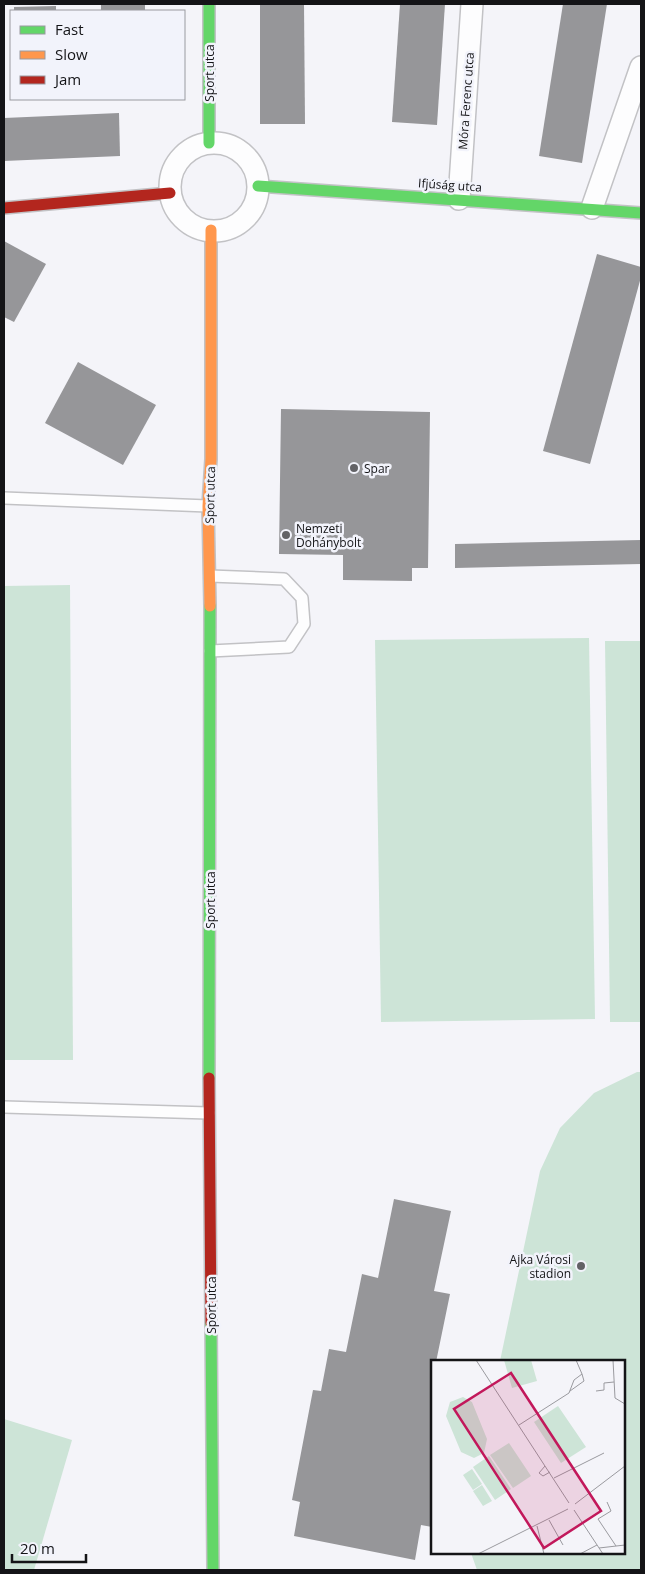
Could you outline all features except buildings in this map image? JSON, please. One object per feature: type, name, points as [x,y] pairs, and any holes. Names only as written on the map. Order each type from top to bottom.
[{"type":"street","name":"Sport utca","points":[[209,4],[209,143]]},
{"type":"street","name":"Móra Ferenc utca","points":[[459,199],[472,4]]},
{"type":"street","points":[[592,208],[641,67]]},
{"type":"street","points":[[209,143],[230,146],[247,158],[256,176],[258,186],[254,204],[244,218],[229,228],[211,230],[197,227],[184,219],[175,207],[170,193],[171,176],[179,160],[192,148],[209,143]]},
{"type":"street","name":"Ifjúság utca","points":[[258,186],[641,212]]},
{"type":"street","points":[[4,208],[170,193]]},
{"type":"street","name":"Sport utca","points":[[211,230],[211,459],[208,506],[210,576],[209,1113],[212,1570]]},
{"type":"lane","points":[[4,498],[208,506]]},
{"type":"lane","points":[[210,576],[284,579],[302,598],[304,624],[289,646],[210,651]]},
{"type":"lane","points":[[4,1107],[209,1113]]},
{"type":"green space","points":[[70,585],[73,1060],[4,1060],[4,586]]},
{"type":"green space","points":[[589,638],[595,1019],[381,1022],[375,640]]},
{"type":"green space","points":[[605,641],[641,641],[641,1022],[610,1022]]},
{"type":"green space","name":"Ajka Városi stadion","points":[[637,1072],[641,1072],[641,1570],[477,1570],[471,1554],[625,1554],[625,1360],[500,1360],[540,1171],[560,1128],[594,1093]]},
{"type":"green space","points":[[4,1419],[72,1440],[34,1570],[4,1570]]},
{"type":"traffic: fast","points":[[209,4],[209,143]]},
{"type":"traffic: fast","points":[[258,186],[641,213]]},
{"type":"traffic: fast","points":[[209,1078],[210,606]]},
{"type":"traffic: fast","points":[[211,1323],[213,1570]]},
{"type":"traffic: slow","points":[[210,606],[208,506],[211,459],[211,230]]},
{"type":"traffic: jam","points":[[4,208],[170,193]]},
{"type":"traffic: jam","points":[[209,1078],[211,1323]]},
{"type":"place","name":"Spar","points":[[354,468]]},
{"type":"place","name":"Nemzeti Dohánybolt","points":[[286,535]]},
{"type":"place","name":"Ajka Városi stadion","points":[[581,1266]]}]
